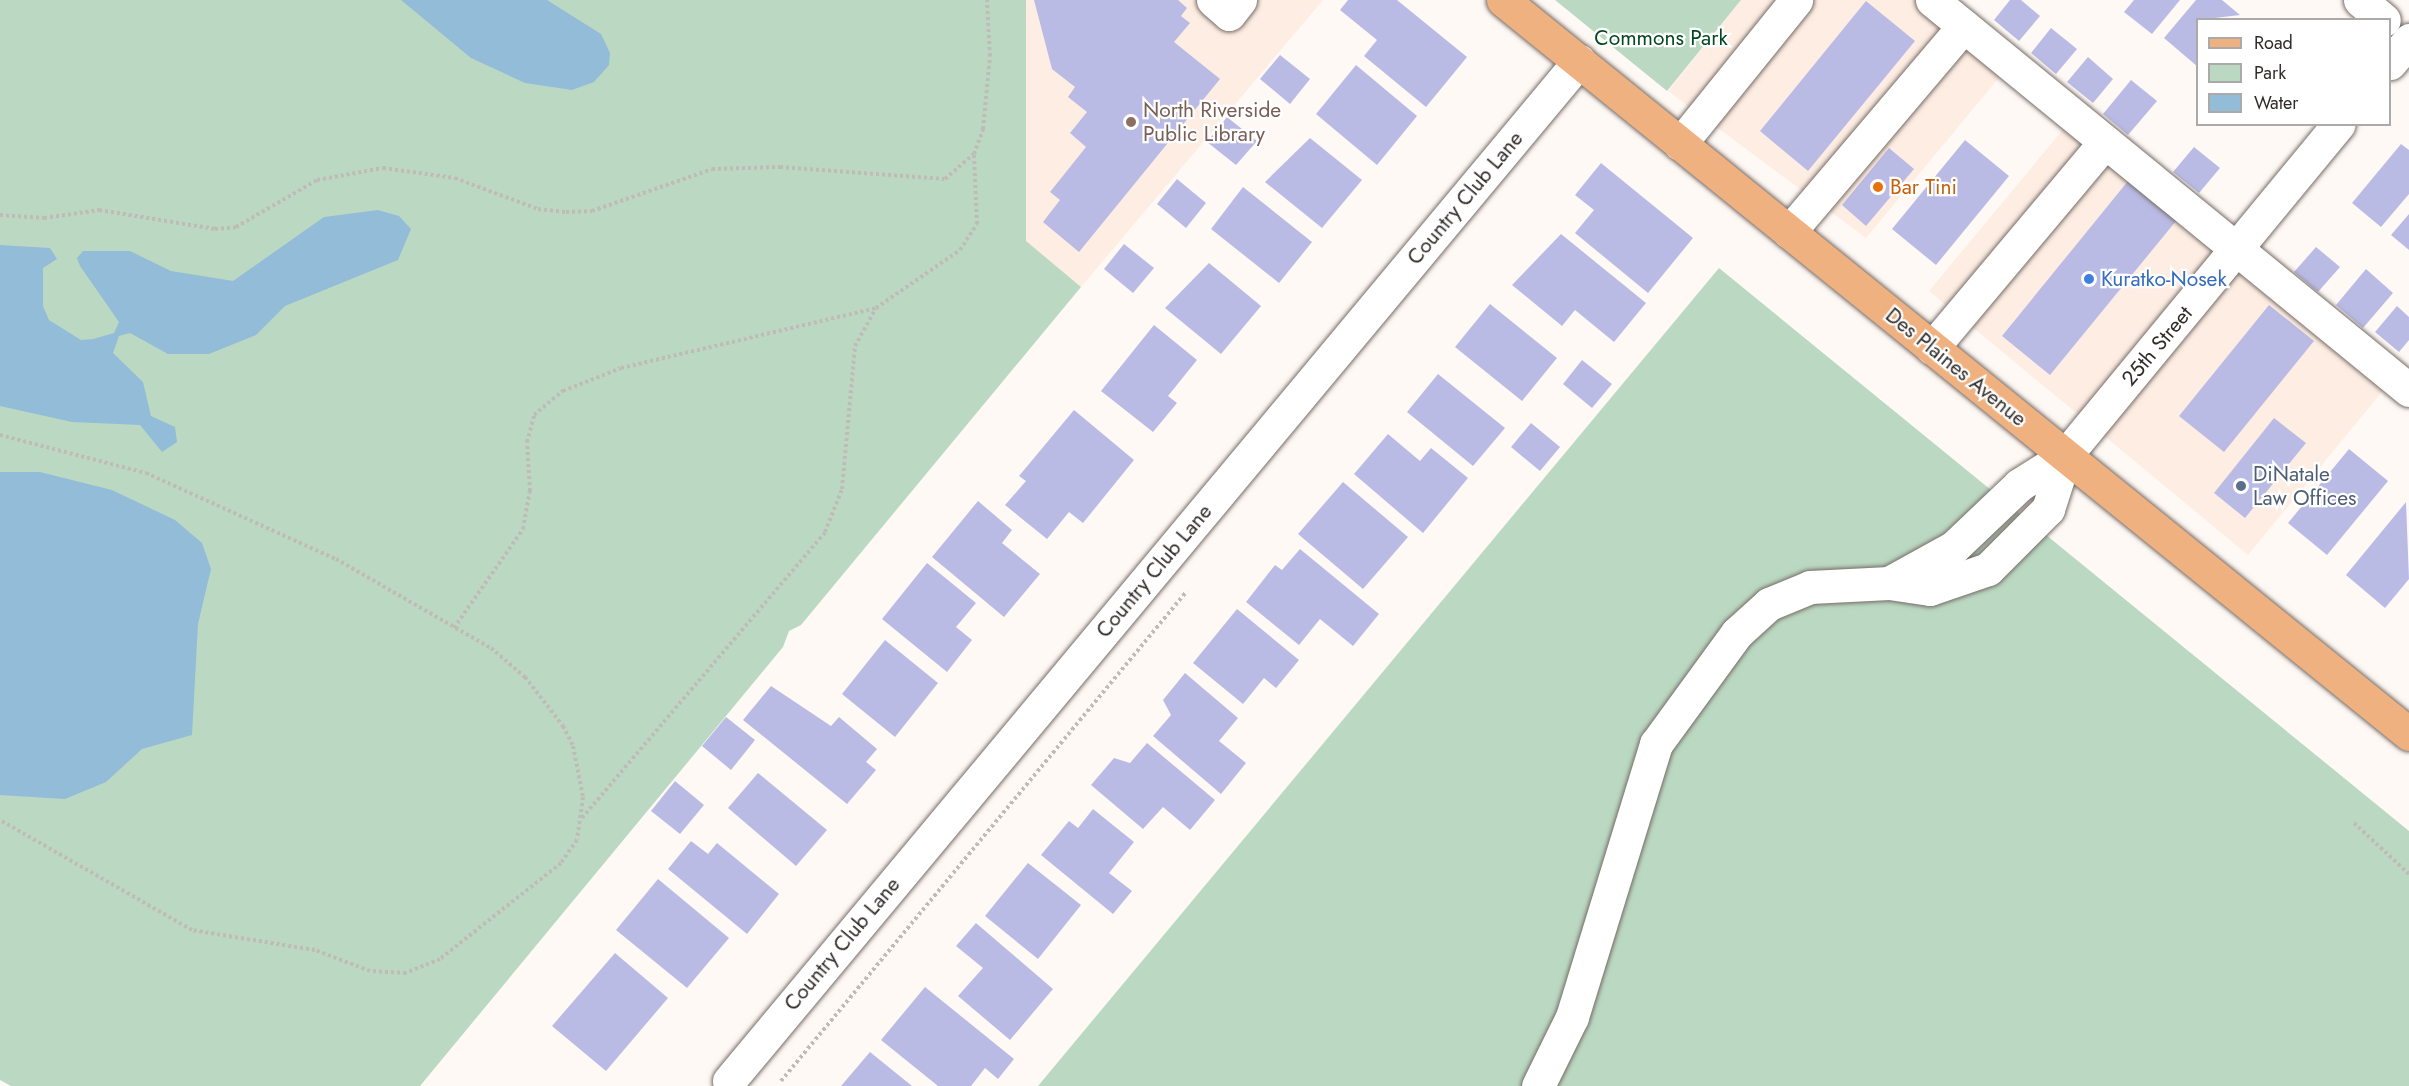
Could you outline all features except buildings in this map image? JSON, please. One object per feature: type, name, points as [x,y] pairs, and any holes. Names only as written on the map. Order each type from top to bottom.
[{"type":"main road","name":"Des Plaines Avenue","points":[[1503,0],[2409,734]]},
{"type":"street","points":[[1213,0],[1228,14],[1240,0]]},
{"type":"street","points":[[1680,144],[1796,0]]},
{"type":"street","points":[[1932,0],[2409,390]]},
{"type":"street","points":[[2360,0],[2382,18]]},
{"type":"street","points":[[2391,25],[2409,40],[2391,62]]},
{"type":"street","points":[[1789,232],[1964,26]]},
{"type":"street","name":"Country Club Lane","points":[[729,1081],[1579,62]]},
{"type":"street","name":"25th Street","points":[[2065,456],[2337,126]]},
{"type":"street","points":[[1932,348],[2105,142]]},
{"type":"street","points":[[1538,1086],[1572,1017],[1656,744],[1674,714],[1737,633],[1769,604],[1833,583],[1948,586],[1988,569],[2048,509],[2065,456]]},
{"type":"path","points":[[454,628],[523,529],[530,491],[527,442],[534,415],[563,391],[621,368],[876,308],[960,250],[977,224],[974,154],[987,101],[987,0]]},
{"type":"path","points":[[0,215],[44,218],[99,210],[215,229],[236,226],[317,180],[383,168],[455,178],[538,209],[592,211],[712,169],[780,167],[931,181],[956,174],[974,154]]},
{"type":"path","points":[[581,818],[825,532],[842,489],[855,346],[876,308]]},
{"type":"path","points":[[0,435],[146,473],[336,559],[508,660],[563,726],[579,769],[581,818],[577,840],[539,884],[424,969],[390,974],[315,950],[192,930],[0,820]]},
{"type":"path","points":[[2354,823],[2409,874]]},
{"type":"shaded area","points":[[1026,0],[1323,0],[1081,287],[1026,242]]},
{"type":"shaded area","points":[[1741,0],[1936,0],[2012,62],[1866,238],[1668,91]]},
{"type":"shaded area","points":[[2075,115],[2394,377],[2248,555],[1929,291]]},
{"type":"green space","points":[[0,0],[1026,0],[1026,241],[1081,287],[801,625],[789,631],[783,647],[420,1086],[11,1086],[0,1080]]},
{"type":"green space","name":"Commons Park","points":[[1555,0],[1741,0],[1667,91]]},
{"type":"green space","points":[[1719,268],[2409,831],[2409,1086],[1038,1086]]},
{"type":"water","points":[[401,0],[547,0],[601,34],[610,53],[609,65],[594,82],[572,90],[525,83],[471,58]]},
{"type":"water","points":[[378,210],[399,216],[411,229],[398,260],[285,306],[256,335],[209,354],[168,354],[130,333],[119,336],[113,353],[143,382],[151,416],[175,427],[177,442],[162,452],[140,425],[72,422],[0,406],[0,245],[50,248],[57,259],[43,268],[43,306],[49,320],[81,340],[93,339],[114,333],[119,322],[80,266],[77,258],[83,251],[130,251],[171,271],[233,281],[324,217]]},
{"type":"water","points":[[0,472],[40,472],[112,490],[175,520],[202,543],[211,569],[198,624],[192,735],[142,749],[106,782],[65,799],[0,795]]},
{"type":"place","name":"North Riverside Public Library","points":[[1131,122]]},
{"type":"place","name":"Bar Tini","points":[[1878,187]]},
{"type":"place","name":"Kuratko-Nosek","points":[[2089,279]]},
{"type":"place","name":"DiNatale Law Offices","points":[[2241,486]]}]
